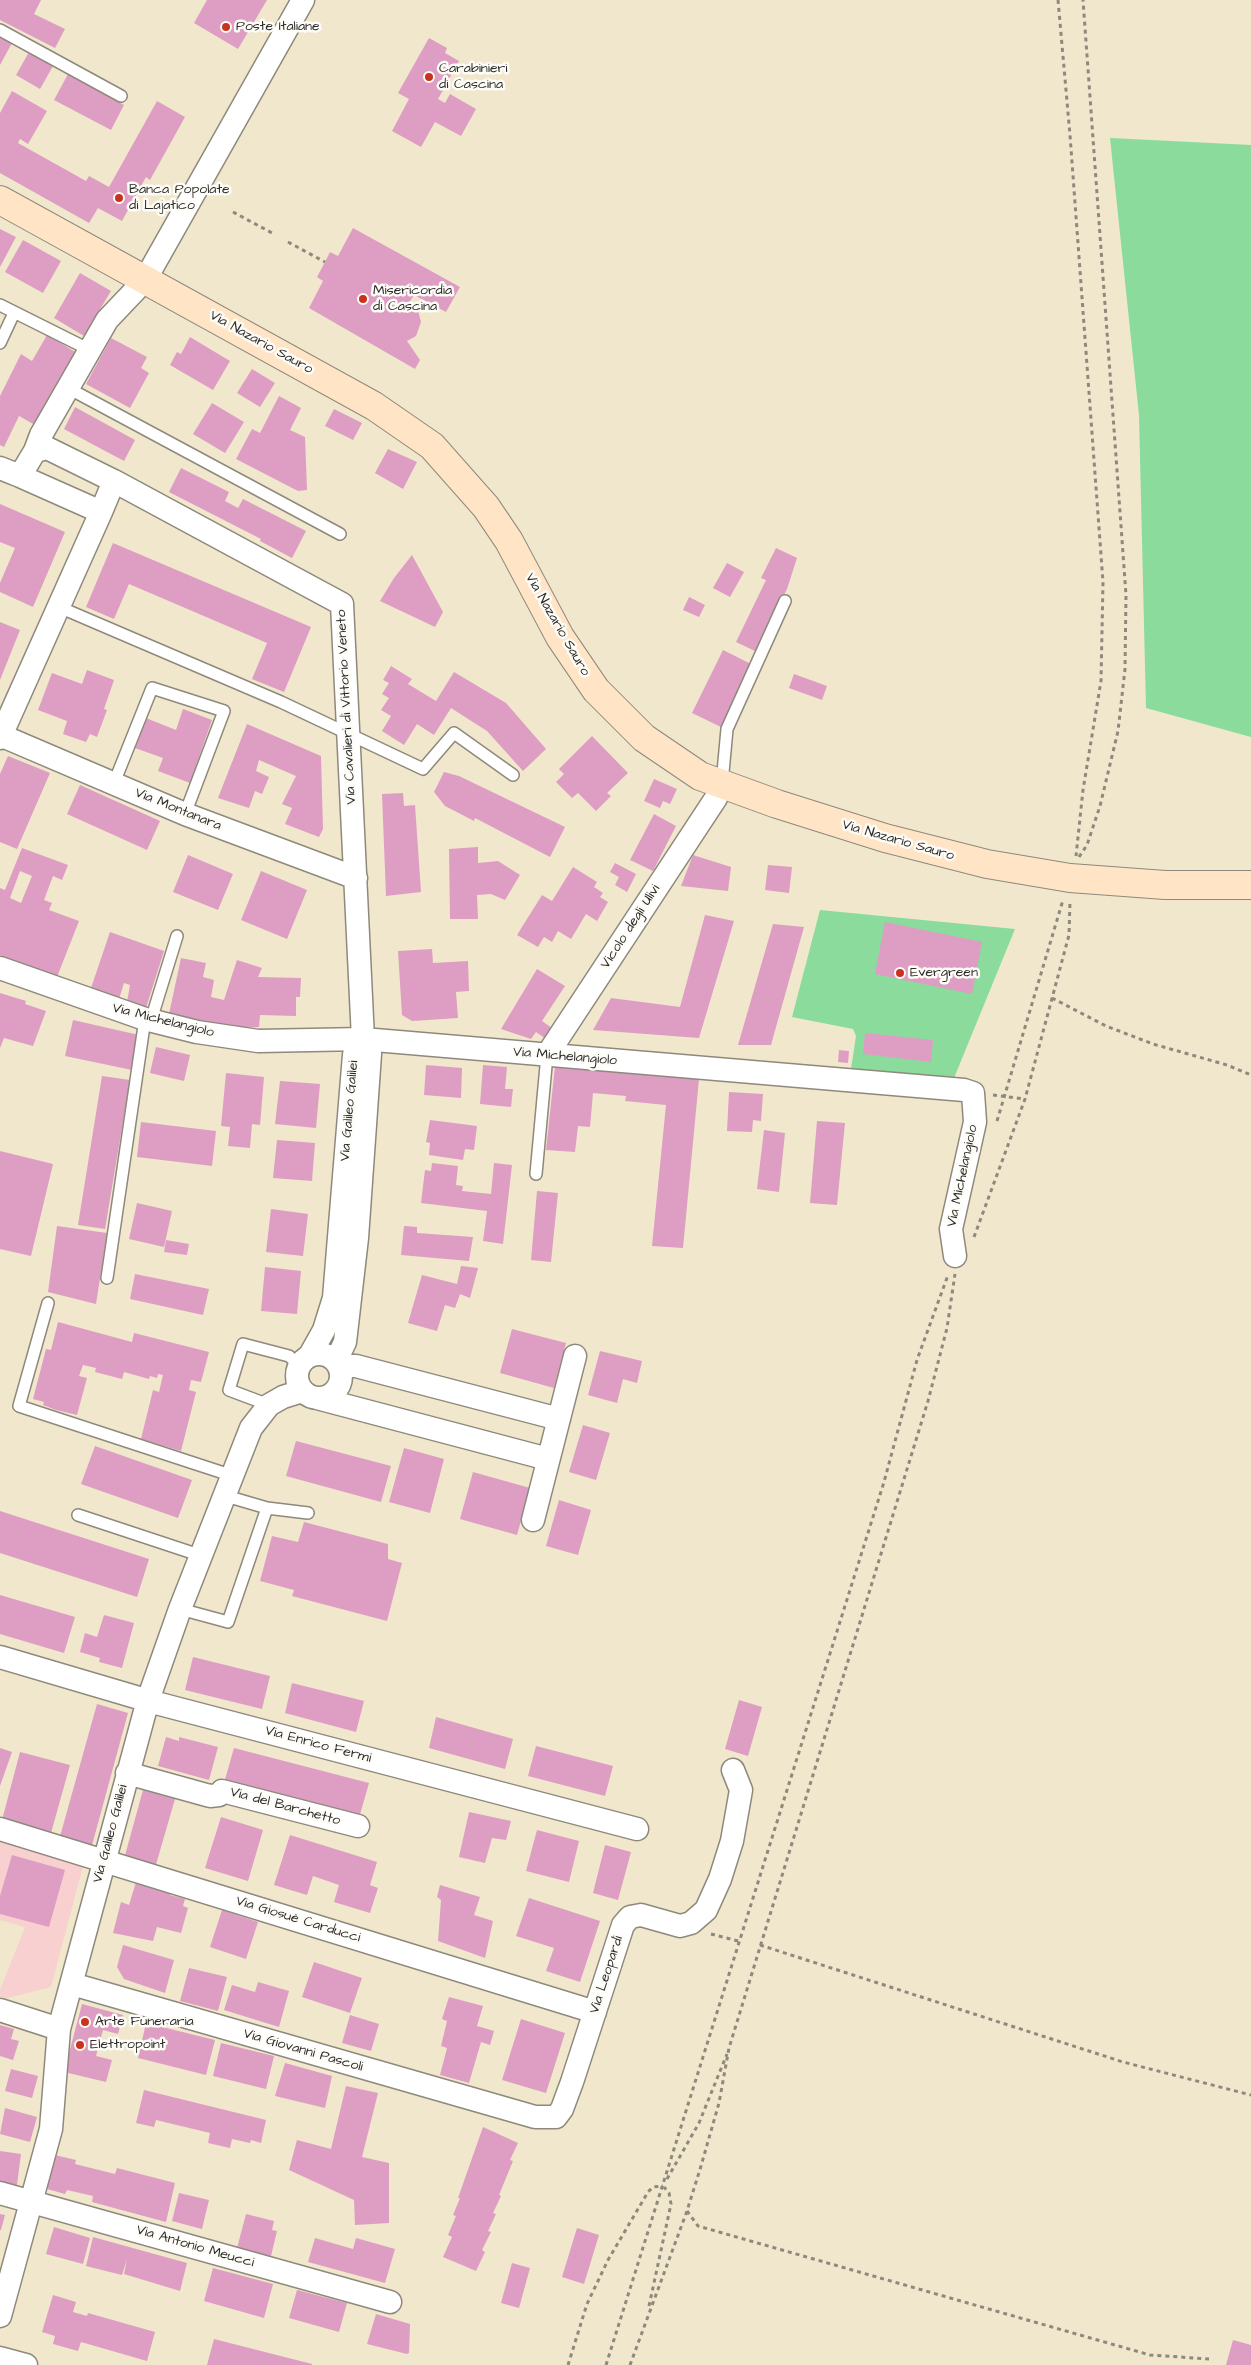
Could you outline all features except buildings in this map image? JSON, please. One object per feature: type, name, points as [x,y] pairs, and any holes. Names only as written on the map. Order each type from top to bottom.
[{"type":"main road","name":"Via Nazario Sauro","points":[[0,200],[374,406],[432,446],[486,506],[509,541],[560,637],[596,690],[618,715],[659,750],[718,791],[917,848],[979,862],[1072,871],[1165,885],[1251,885]]},
{"type":"street","points":[[114,481],[101,512],[10,472],[35,451],[41,435],[108,320],[145,280],[303,0]]},
{"type":"street","name":"Via Cavalieri di Vittorio Veneto","points":[[35,451],[41,448],[53,450],[342,604],[350,734],[362,1039]]},
{"type":"street","name":"Via Montanara","points":[[101,512],[0,736],[185,814],[356,878]]},
{"type":"street","name":"Vicolo degli Ulivi","points":[[547,1056],[718,791]]},
{"type":"street","name":"Via Michelangiolo","points":[[0,968],[148,1020],[197,1032],[258,1041],[362,1039],[973,1092],[976,1122],[951,1229],[955,1256]]},
{"type":"street","name":"Via Galileo Galilei","points":[[304,1360],[324,1330],[334,1298],[354,1055],[362,1039]]},
{"type":"street","name":"Via Galileo Galilei","points":[[2,2301],[52,2124],[59,2029],[126,1773],[148,1700],[180,1609],[251,1428],[269,1405],[282,1397],[309,1394],[330,1395],[339,1386],[341,1379],[337,1364],[345,1342],[357,1238],[370,1054],[362,1039]]},
{"type":"street","points":[[548,1459],[309,1394],[297,1378],[304,1360],[323,1354],[337,1364],[356,1366],[558,1419]]},
{"type":"street","points":[[533,1520],[575,1356]]},
{"type":"street","name":"Via Enrico Fermi","points":[[0,1657],[148,1700],[637,1829]]},
{"type":"street","points":[[692,1922],[706,1910],[720,1879],[732,1841],[741,1790],[733,1770]]},
{"type":"street","name":"Via del Barchetto","points":[[126,1773],[210,1796],[219,1794],[222,1791],[358,1826]]},
{"type":"street","name":"Via Giosuè Carducci","points":[[0,1829],[595,2012]]},
{"type":"street","name":"Via Leopardi","points":[[535,2117],[556,2117],[562,2109],[623,1925],[630,1917],[641,1915],[680,1926],[692,1922]]},
{"type":"street","name":"Via Giovanni Pascoli","points":[[72,1984],[535,2117]]},
{"type":"street","points":[[0,2010],[59,2029]]},
{"type":"street","name":"Via Antonio Meucci","points":[[0,2193],[390,2302]]},
{"type":"street","points":[[0,2358],[26,2365]]},
{"type":"lane","points":[[0,30],[121,96]]},
{"type":"lane","points":[[0,305],[90,350]]},
{"type":"lane","points":[[0,343],[14,313]]},
{"type":"lane","points":[[68,388],[340,534]]},
{"type":"lane","points":[[718,791],[727,729],[785,601]]},
{"type":"lane","points":[[59,607],[272,698],[423,769],[454,733],[513,775]]},
{"type":"lane","points":[[114,784],[152,688],[224,712],[185,814]]},
{"type":"lane","points":[[107,1278],[148,1020],[177,936]]},
{"type":"lane","points":[[536,1174],[547,1056]]},
{"type":"lane","points":[[48,1303],[19,1406],[229,1486],[267,1508],[308,1513]]},
{"type":"lane","points":[[269,1405],[229,1390],[243,1344],[304,1360]]},
{"type":"lane","points":[[180,1609],[228,1622],[267,1508]]},
{"type":"lane","points":[[78,1515],[202,1556]]},
{"type":"path","points":[[606,2365],[664,2186],[738,1941],[884,1482],[917,1360],[955,1256],[971,1243],[1025,1099],[1069,935],[1072,871],[1101,682],[1103,582],[1070,135],[1058,0]]},
{"type":"path","points":[[996,1122],[1072,871],[1087,845],[1111,765],[1118,731],[1126,669],[1126,595],[1083,0]]},
{"type":"path","points":[[233,212],[274,234]]},
{"type":"path","points":[[288,242],[325,262]]},
{"type":"path","points":[[1052,998],[1114,1029],[1153,1044],[1227,1065],[1251,1075]]},
{"type":"path","points":[[1005,1096],[1025,1099]]},
{"type":"path","points":[[664,2186],[699,2123],[729,2048],[928,1401],[948,1328],[954,1287],[955,1256]]},
{"type":"path","points":[[692,1922],[699,1931],[738,1941]]},
{"type":"path","points":[[760,1945],[1123,2062],[1251,2095]]},
{"type":"path","points":[[630,2365],[687,2211],[719,2103],[729,2048]]},
{"type":"path","points":[[647,2316],[671,2204],[669,2193],[664,2186]]},
{"type":"path","points":[[568,2365],[587,2304],[608,2260],[648,2192],[654,2187],[664,2186]]},
{"type":"path","points":[[687,2211],[698,2226],[1150,2356],[1209,2359]]},
{"type":"shaded area","points":[[0,1841],[83,1866],[51,1987],[8,1998],[0,1997],[0,1990],[25,1927],[0,1920]]},
{"type":"green space","points":[[1110,138],[1251,145],[1251,737],[1146,708],[1139,415]]},
{"type":"green space","name":"Evergreen","points":[[820,910],[1015,929],[954,1078],[851,1069],[856,1036],[853,1029],[792,1017]]},
{"type":"place","name":"Poste Italiane","points":[[226,27]]},
{"type":"place","name":"Carabinieri di Cascina","points":[[429,77]]},
{"type":"place","name":"Banca Popolate di Lajatico","points":[[119,198]]},
{"type":"place","name":"Misericordia di Cascina","points":[[363,299]]},
{"type":"place","name":"Evergreen","points":[[900,973]]},
{"type":"place","name":"Arte Funeraria","points":[[85,2022]]},
{"type":"place","name":"Elettropoint","points":[[80,2045]]}]
